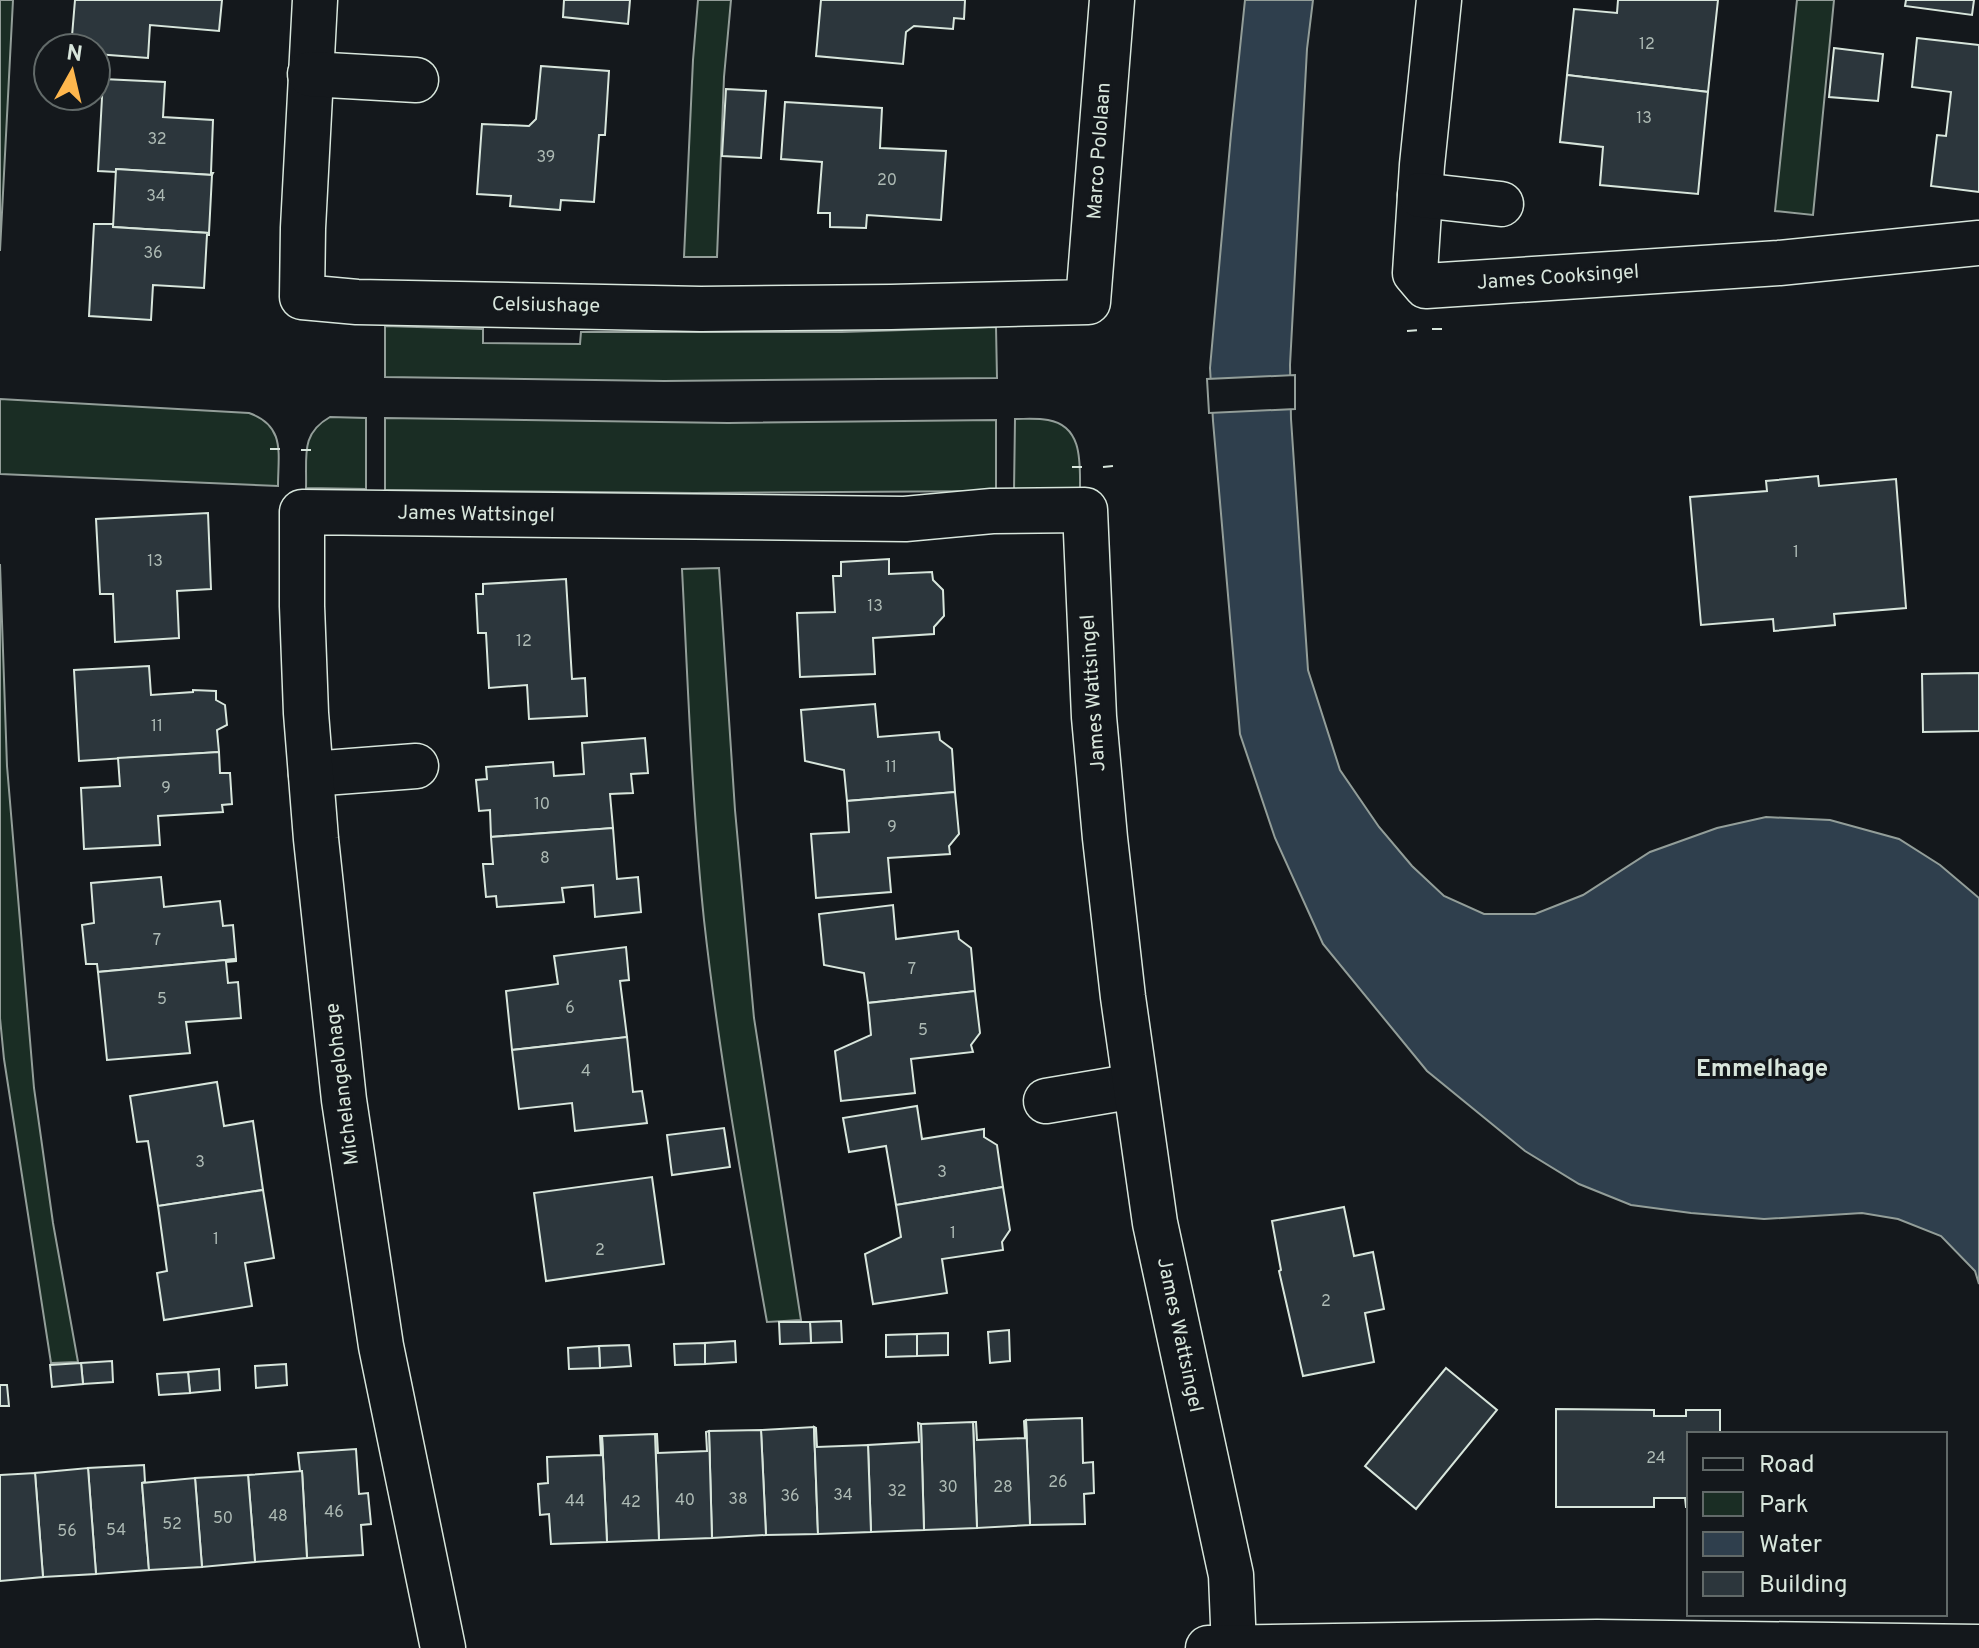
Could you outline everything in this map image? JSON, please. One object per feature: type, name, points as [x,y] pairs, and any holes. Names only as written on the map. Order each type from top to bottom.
[{"type":"street","name":"Celsiushage","points":[[315,0],[302,297],[357,302],[701,309],[1088,302]]},
{"type":"street","name":"Marco Pololaan","points":[[1088,302],[1112,0]]},
{"type":"street","name":"James Cooksingel","points":[[1439,0],[1415,273],[1426,286],[1779,263],[1979,243]]},
{"type":"street","points":[[310,74],[416,80]]},
{"type":"street","points":[[1420,195],[1501,204]]},
{"type":"street","name":"James Wattsingel","points":[[302,512],[905,519],[992,511],[1085,510],[1094,717],[1123,997],[1155,1223],[1231,1575],[1234,1648]]},
{"type":"street","name":"Michelangelohage","points":[[302,512],[303,658],[333,1006],[354,1174],[381,1346],[443,1648]]},
{"type":"street","points":[[311,774],[416,766]]},
{"type":"street","points":[[1046,1101],[1135,1086]]},
{"type":"street","points":[[1208,1648],[1597,1642],[1976,1647]]},
{"type":"green space","points":[[0,0],[13,0],[0,251]]},
{"type":"green space","points":[[698,0],[731,0],[724,77],[717,257],[684,257]]},
{"type":"green space","points":[[1797,0],[1834,0],[1813,215],[1775,211]]},
{"type":"green space","points":[[385,326],[483,329],[483,343],[580,344],[581,332],[842,332],[996,327],[997,378],[664,381],[385,377]]},
{"type":"green space","points":[[0,399],[249,413],[269,425],[274,433],[279,452],[278,486],[0,474]]},
{"type":"green space","points":[[330,417],[366,418],[366,489],[306,488],[309,438]]},
{"type":"green space","points":[[385,418],[728,423],[996,420],[996,491],[694,493],[385,490]]},
{"type":"green space","points":[[1015,419],[1048,420],[1068,430],[1077,447],[1080,490],[1014,491]]},
{"type":"green space","points":[[0,564],[7,766],[34,1088],[53,1223],[78,1362],[51,1363],[4,1059],[0,1018]]},
{"type":"green space","points":[[719,568],[735,810],[754,1018],[801,1320],[767,1322],[724,1071],[704,920],[693,789],[682,569]]},
{"type":"water","points":[[1245,0],[1313,0],[1307,49],[1290,365],[1291,419],[1308,670],[1340,770],[1379,827],[1412,866],[1444,896],[1484,914],[1535,914],[1583,895],[1650,852],[1717,828],[1766,817],[1830,820],[1899,839],[1940,865],[1979,898],[1979,1284],[1975,1271],[1941,1236],[1898,1219],[1862,1213],[1764,1219],[1691,1213],[1631,1205],[1579,1184],[1525,1151],[1427,1071],[1323,944],[1275,838],[1240,734],[1213,421],[1210,368]]},
{"type":"pier","points":[[1295,375],[1295,409],[1209,413],[1207,379]]},
{"type":"building","points":[[75,0],[222,0],[219,31],[150,25],[148,58],[112,55],[112,32],[72,32]]},
{"type":"building","points":[[564,0],[630,0],[628,24],[563,17]]},
{"type":"building","points":[[821,0],[965,0],[964,19],[954,18],[953,29],[914,26],[906,32],[903,64],[816,56]]},
{"type":"building","points":[[1618,0],[1718,0],[1708,92],[1567,75],[1574,9],[1617,13]]},
{"type":"building","points":[[1906,0],[1974,0],[1972,15],[1905,6]]},
{"type":"building","points":[[1917,38],[1979,45],[1979,192],[1931,186],[1937,135],[1946,136],[1951,92],[1912,87]]},
{"type":"building","points":[[1834,48],[1883,54],[1878,101],[1829,97]]},
{"type":"building","points":[[541,66],[609,71],[605,135],[599,135],[594,202],[561,200],[560,210],[510,206],[511,196],[477,194],[482,124],[529,126],[536,119]]},
{"type":"building","points":[[1567,75],[1708,92],[1698,194],[1600,185],[1603,147],[1560,142]]},
{"type":"building","points":[[112,79],[165,82],[163,117],[213,120],[212,175],[116,169],[116,172],[98,171],[101,112],[112,112]]},
{"type":"building","points":[[726,89],[766,91],[761,158],[722,156]]},
{"type":"building","points":[[785,102],[882,108],[880,148],[946,151],[941,220],[867,215],[866,228],[830,227],[830,213],[818,213],[822,162],[781,159]]},
{"type":"building","points":[[116,169],[212,175],[209,233],[113,227]]},
{"type":"building","points":[[94,224],[209,233],[204,288],[153,285],[151,320],[89,316]]},
{"type":"building","points":[[1818,476],[1819,486],[1896,479],[1906,608],[1834,614],[1835,625],[1774,631],[1773,619],[1701,625],[1690,497],[1767,491],[1766,481]]},
{"type":"building","points":[[208,513],[211,589],[177,591],[179,638],[115,642],[113,594],[100,594],[96,519]]},
{"type":"building","points":[[889,559],[889,574],[932,572],[933,580],[943,590],[944,616],[934,627],[934,634],[873,638],[875,674],[800,677],[797,613],[835,612],[833,576],[841,576],[841,562]]},
{"type":"building","points":[[566,579],[572,679],[585,678],[587,716],[529,719],[527,685],[489,688],[486,633],[478,633],[476,594],[483,594],[483,584]]},
{"type":"building","points":[[149,666],[151,695],[193,690],[216,691],[216,700],[225,705],[227,725],[217,730],[219,752],[79,761],[74,670]]},
{"type":"building","points":[[1979,673],[1979,731],[1923,732],[1922,674]]},
{"type":"building","points":[[875,704],[878,737],[939,732],[940,740],[952,749],[955,792],[847,801],[844,770],[805,761],[801,710]]},
{"type":"building","points":[[645,738],[648,773],[631,774],[633,793],[610,794],[613,828],[491,837],[490,810],[479,811],[476,780],[487,779],[486,767],[553,762],[554,776],[584,774],[582,743]]},
{"type":"building","points":[[219,752],[220,773],[230,773],[232,804],[222,805],[223,812],[158,816],[160,845],[84,849],[81,788],[120,786],[118,758]]},
{"type":"building","points":[[955,792],[959,834],[949,846],[950,854],[888,858],[891,892],[816,898],[811,834],[849,832],[847,801]]},
{"type":"building","points":[[613,828],[617,879],[638,877],[641,912],[595,917],[593,885],[562,888],[564,902],[497,907],[496,896],[486,897],[483,864],[493,864],[491,837]]},
{"type":"building","points":[[161,877],[164,907],[220,901],[223,926],[233,925],[236,959],[98,972],[97,964],[86,964],[82,925],[94,923],[91,883]]},
{"type":"building","points":[[893,905],[896,939],[958,931],[959,939],[971,948],[975,991],[868,1003],[864,973],[824,965],[819,914]]},
{"type":"building","points":[[626,947],[629,980],[620,981],[627,1037],[512,1050],[506,991],[558,984],[554,956]]},
{"type":"building","points":[[236,959],[226,962],[228,983],[238,982],[241,1018],[186,1022],[190,1053],[107,1060],[98,972]]},
{"type":"building","points":[[975,991],[980,1033],[971,1045],[973,1052],[911,1059],[915,1093],[841,1101],[835,1051],[871,1035],[868,1003]]},
{"type":"building","points":[[627,1037],[633,1092],[642,1091],[647,1123],[575,1131],[572,1103],[519,1109],[512,1050]]},
{"type":"building","points":[[217,1082],[224,1126],[253,1121],[263,1190],[158,1206],[148,1141],[137,1142],[130,1096]]},
{"type":"building","points":[[917,1106],[922,1139],[984,1129],[984,1137],[997,1145],[1003,1187],[896,1205],[886,1146],[849,1152],[843,1118]]},
{"type":"building","points":[[724,1128],[730,1167],[672,1175],[667,1135]]},
{"type":"building","points":[[652,1177],[664,1264],[546,1281],[534,1193]]},
{"type":"building","points":[[1003,1187],[1010,1230],[1002,1242],[1003,1250],[942,1259],[947,1293],[873,1304],[865,1254],[901,1237],[896,1205]]},
{"type":"building","points":[[263,1190],[274,1258],[245,1263],[252,1306],[164,1320],[157,1273],[167,1271],[158,1206]]},
{"type":"building","points":[[1344,1207],[1354,1256],[1373,1252],[1384,1309],[1365,1313],[1374,1362],[1303,1376],[1279,1271],[1272,1221]]},
{"type":"building","points":[[841,1321],[842,1342],[811,1343],[810,1322]]},
{"type":"building","points":[[779,1322],[810,1322],[811,1343],[780,1344]]},
{"type":"building","points":[[1009,1330],[1010,1361],[990,1363],[988,1332]]},
{"type":"building","points":[[948,1333],[948,1355],[917,1356],[917,1334]]},
{"type":"building","points":[[917,1334],[917,1356],[886,1357],[886,1335]]},
{"type":"building","points":[[735,1341],[736,1362],[705,1364],[705,1343]]},
{"type":"building","points":[[705,1343],[705,1364],[675,1365],[674,1344]]},
{"type":"building","points":[[629,1345],[631,1366],[600,1368],[599,1346]]},
{"type":"building","points":[[599,1346],[600,1368],[569,1369],[568,1348]]},
{"type":"building","points":[[112,1361],[113,1382],[83,1384],[81,1363]]},
{"type":"building","points":[[81,1363],[83,1384],[52,1387],[50,1365]]},
{"type":"building","points":[[286,1364],[287,1385],[256,1388],[255,1366]]},
{"type":"building","points":[[1446,1368],[1497,1410],[1416,1509],[1365,1466]]},
{"type":"building","points":[[219,1369],[220,1390],[190,1393],[188,1372]]},
{"type":"building","points":[[188,1372],[190,1393],[159,1395],[157,1374]]},
{"type":"building","points":[[0,1385],[7,1385],[9,1406],[0,1406]]},
{"type":"building","points":[[1556,1409],[1654,1410],[1654,1416],[1686,1416],[1686,1410],[1720,1410],[1720,1432],[1687,1432],[1687,1507],[1685,1498],[1654,1498],[1654,1507],[1556,1507]]},
{"type":"building","points":[[1082,1418],[1083,1463],[1093,1462],[1094,1493],[1084,1494],[1085,1524],[1030,1525],[1026,1420]]},
{"type":"building","points":[[1026,1420],[1030,1525],[977,1528],[973,1422],[976,1422],[977,1440],[1025,1438]]},
{"type":"building","points":[[973,1422],[977,1528],[924,1530],[921,1424]]},
{"type":"building","points":[[918,1423],[921,1424],[924,1530],[871,1532],[868,1445],[919,1442]]},
{"type":"building","points":[[814,1427],[818,1534],[766,1535],[761,1430]]},
{"type":"building","points":[[814,1427],[817,1447],[868,1445],[871,1532],[818,1534]]},
{"type":"building","points":[[761,1430],[766,1535],[712,1538],[709,1431]]},
{"type":"building","points":[[709,1431],[712,1538],[659,1540],[655,1434],[658,1453],[707,1451],[706,1432]]},
{"type":"building","points":[[655,1434],[659,1540],[607,1542],[602,1436]]},
{"type":"building","points":[[600,1436],[607,1542],[551,1544],[549,1514],[540,1515],[538,1484],[548,1483],[547,1457],[601,1455]]},
{"type":"building","points":[[356,1449],[359,1494],[368,1493],[371,1524],[361,1525],[363,1555],[307,1558],[302,1471],[298,1453]]},
{"type":"building","points":[[144,1465],[145,1482],[142,1483],[149,1570],[96,1574],[88,1468]]},
{"type":"building","points":[[88,1468],[96,1574],[43,1577],[35,1473]]},
{"type":"building","points":[[302,1471],[307,1558],[255,1562],[248,1475]]},
{"type":"building","points":[[35,1473],[43,1577],[0,1581],[0,1475]]},
{"type":"building","points":[[248,1475],[255,1562],[202,1567],[195,1478]]},
{"type":"building","points":[[195,1478],[202,1567],[149,1570],[142,1483]]},
{"type":"fence","points":[[1432,329],[1444,329]]},
{"type":"fence","points":[[1407,331],[1419,330]]},
{"type":"fence","points":[[270,449],[283,449]]},
{"type":"fence","points":[[301,450],[314,450]]},
{"type":"fence","points":[[1103,467],[1113,466]]},
{"type":"fence","points":[[1072,467],[1085,467]]},
{"type":"district","name":"Emmelhage","points":[[1762,1070]]}]
